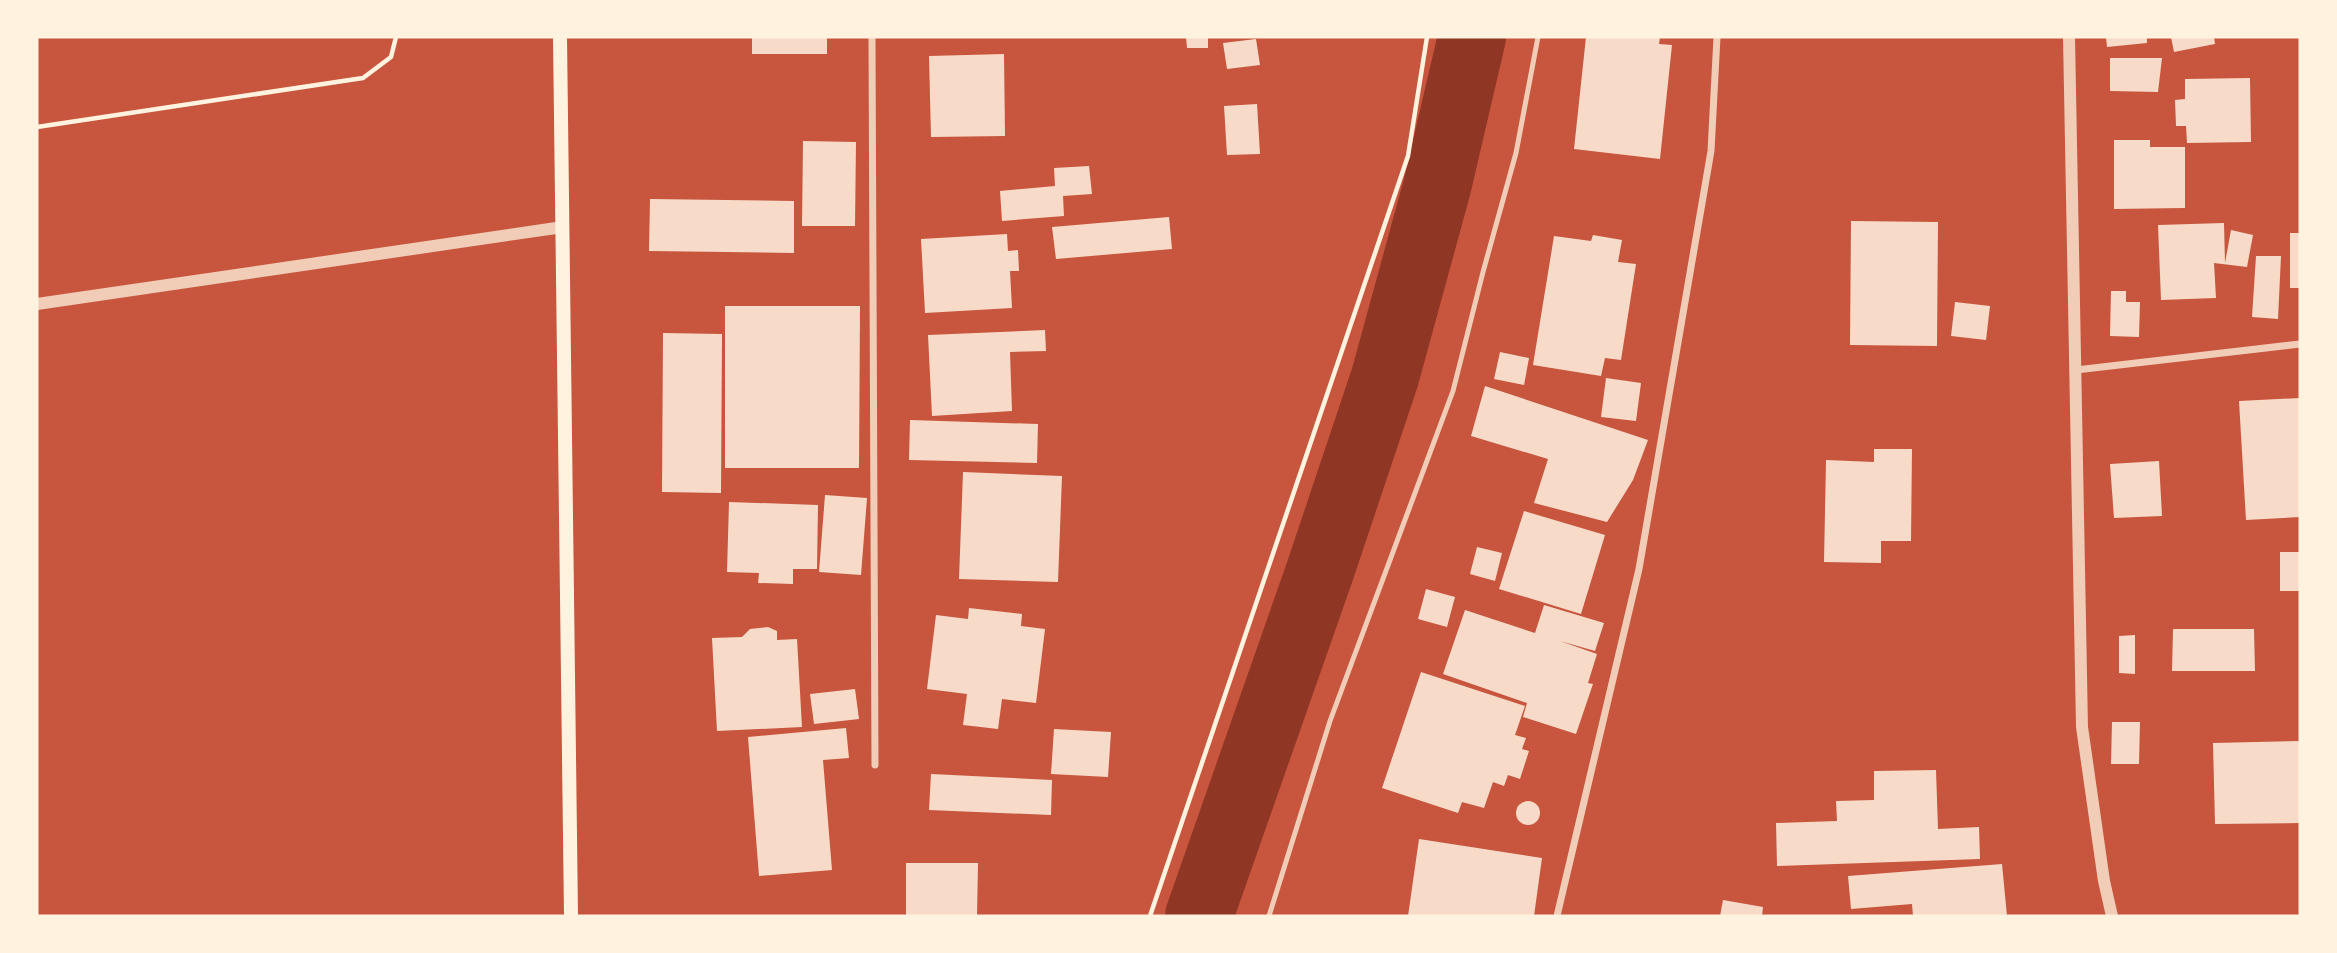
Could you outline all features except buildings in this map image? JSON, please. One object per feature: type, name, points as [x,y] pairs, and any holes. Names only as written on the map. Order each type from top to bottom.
[{"type":"main road","points":[[560,37],[571,916]]},
{"type":"street","points":[[872,37],[875,765]]},
{"type":"street","points":[[1557,916],[1639,569],[1711,150],[1717,37]]},
{"type":"street","points":[[2069,37],[2081,727],[2104,881],[2112,916]]},
{"type":"street","points":[[37,303],[563,227]]},
{"type":"street","points":[[2076,370],[2300,344]]},
{"type":"lane","points":[[1269,916],[1330,721],[1453,391],[1516,153],[1538,37]]},
{"type":"path","points":[[37,127],[363,78],[391,57],[396,37]]},
{"type":"path","points":[[1150,916],[1408,156],[1427,37]]},
{"type":"waterway","points":[[1199,916],[1385,377],[1437,187],[1472,37]]}]
